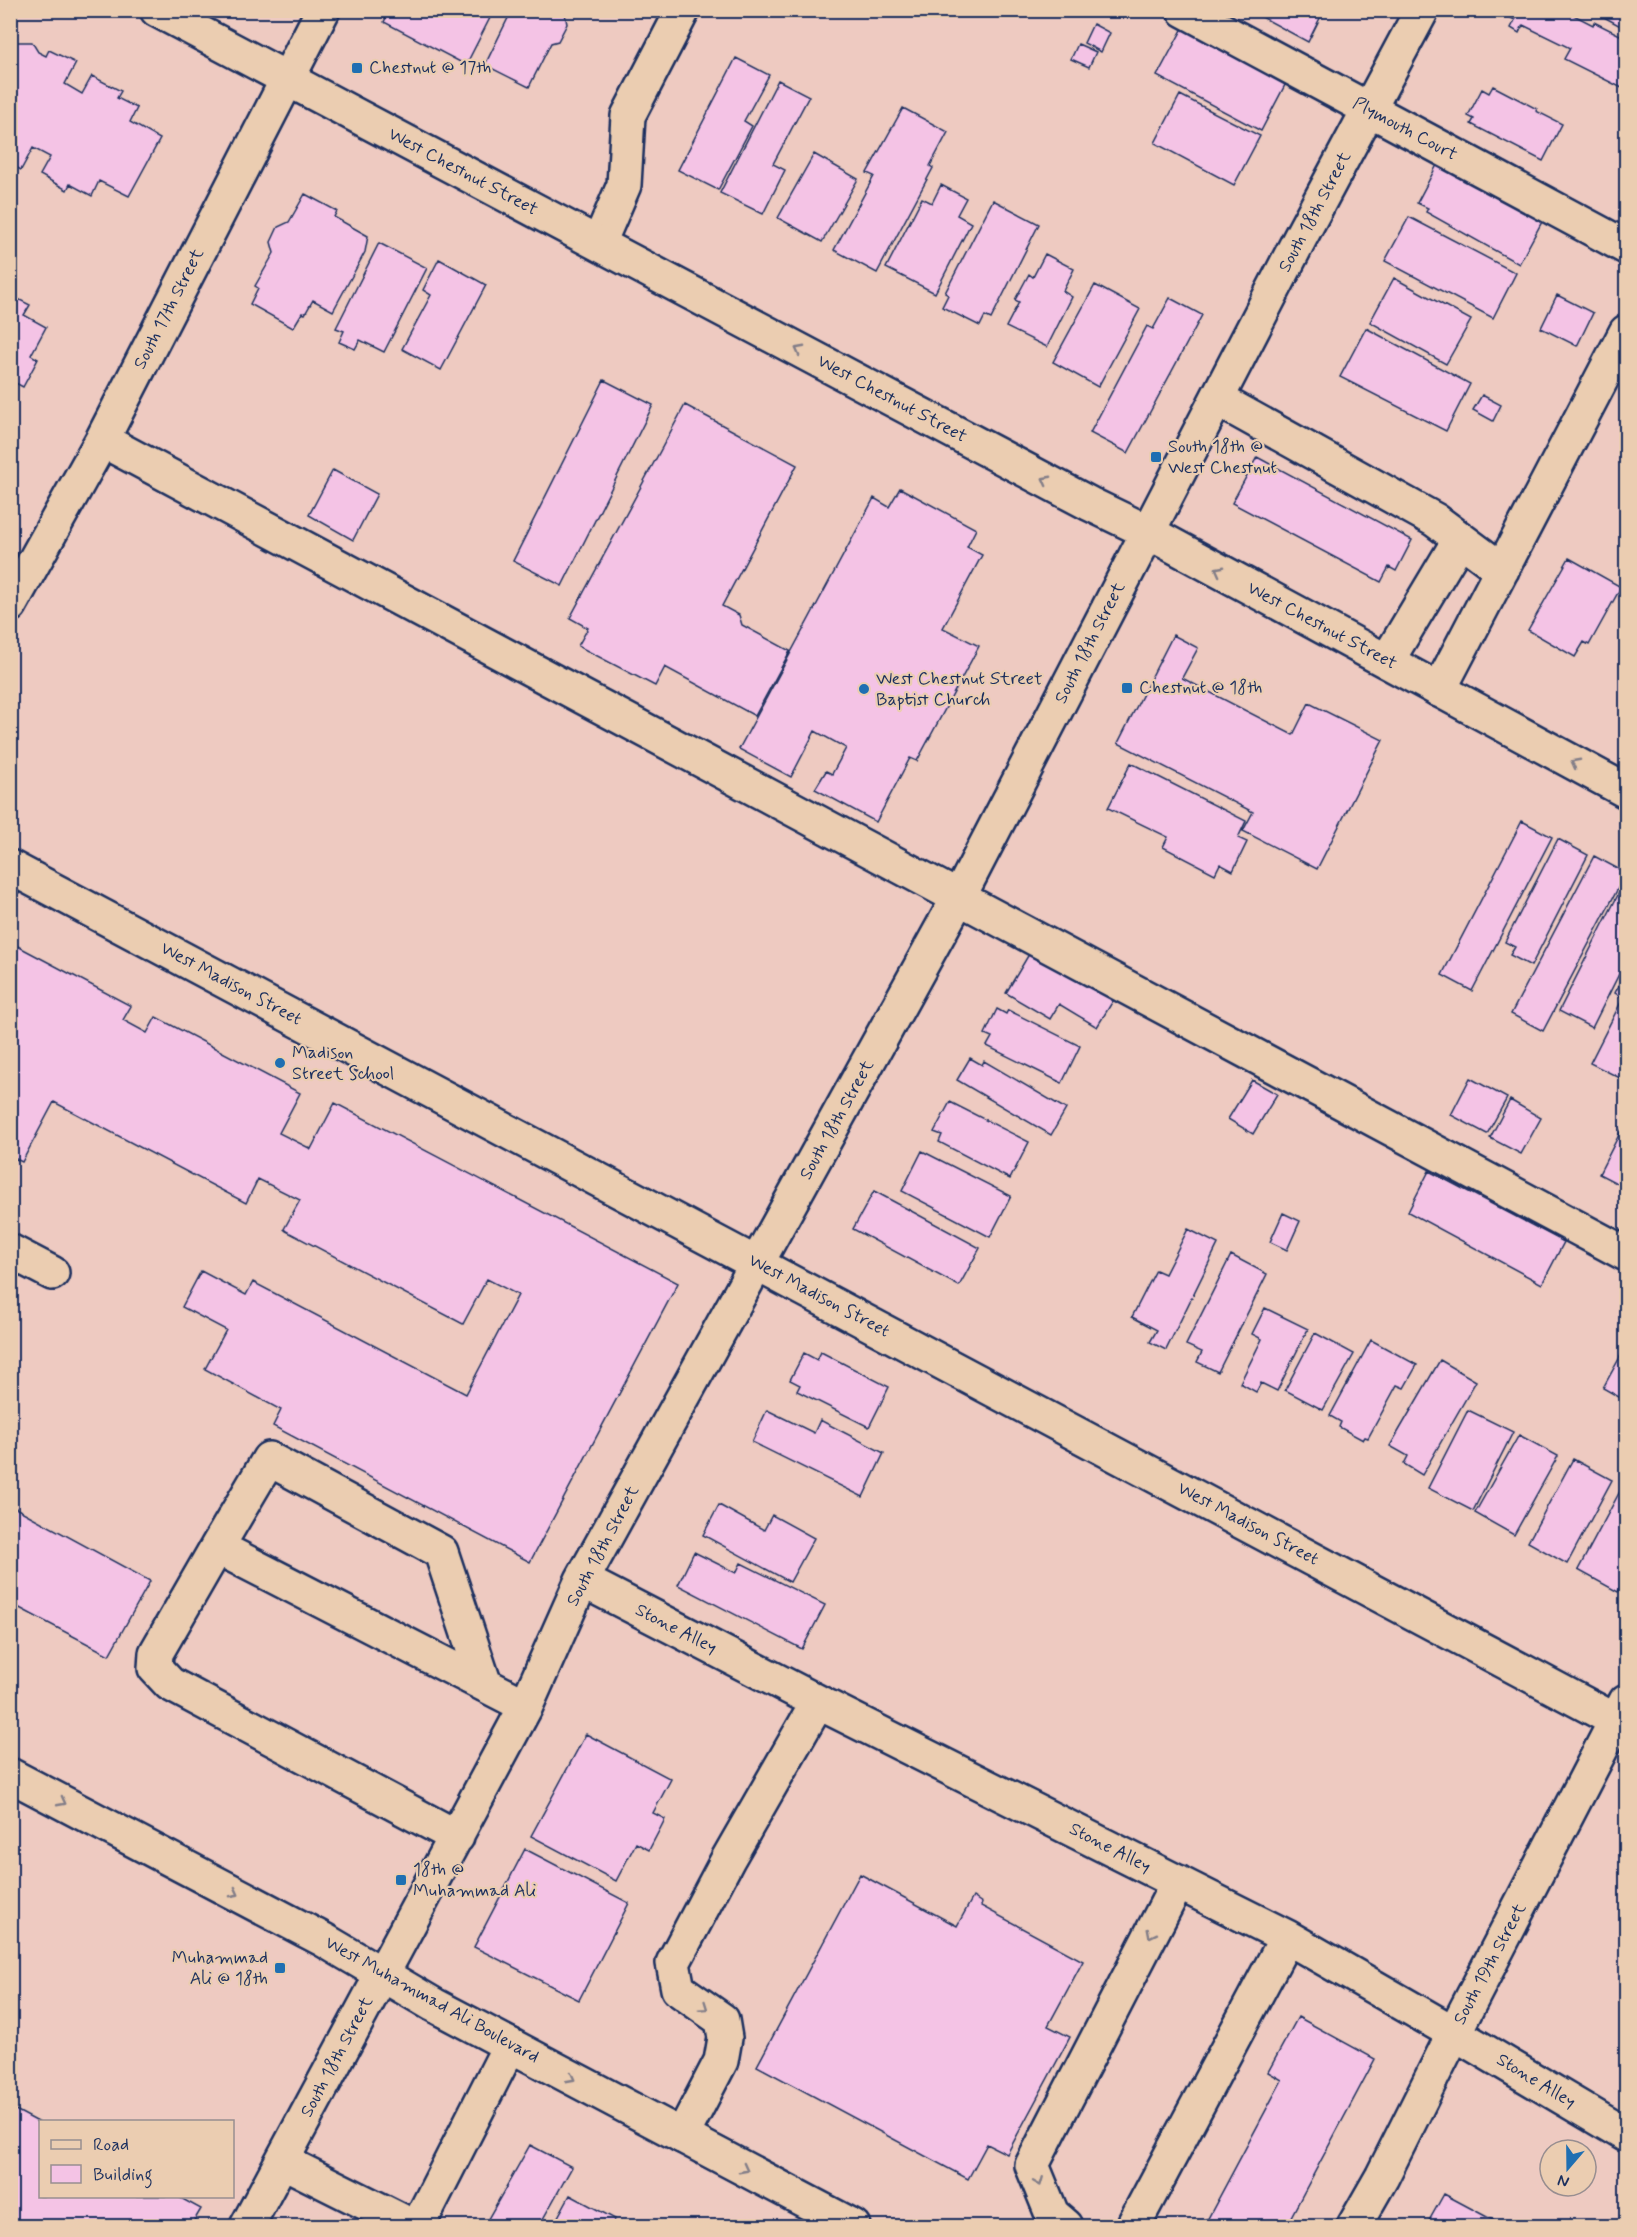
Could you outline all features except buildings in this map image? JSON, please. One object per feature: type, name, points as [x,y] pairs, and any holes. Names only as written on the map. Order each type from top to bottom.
[{"type":"street","name":"West Chestnut Street","points":[[157,10],[1090,504],[1148,532],[1626,791]]},
{"type":"street","name":"South 17th Street","points":[[10,605],[102,440],[323,10]]},
{"type":"street","points":[[598,243],[624,185],[628,116],[683,10]]},
{"type":"street","name":"Plymouth Court","points":[[1184,10],[1626,247]]},
{"type":"street","name":"South 18th Street","points":[[247,2226],[526,1706],[582,1580],[959,897],[1300,238],[1422,10]]},
{"type":"street","points":[[1439,690],[1626,332]]},
{"type":"street","points":[[1217,399],[1435,520],[1502,570]]},
{"type":"street","points":[[102,440],[1626,1254]]},
{"type":"street","points":[[1387,661],[1460,539]]},
{"type":"street","name":"West Madison Street","points":[[10,867],[758,1264],[1623,1716]]},
{"type":"street","points":[[10,1251],[52,1273]]},
{"type":"street","points":[[457,1837],[170,1684],[155,1668],[156,1653],[269,1459],[441,1552],[485,1685]]},
{"type":"street","points":[[217,1547],[526,1706]]},
{"type":"street","name":"Stone Alley","points":[[582,1580],[818,1702],[1287,1937],[1454,2032],[1626,2135]]},
{"type":"street","points":[[682,2136],[721,2061],[725,2038],[722,2020],[678,1989],[673,1963],[728,1859],[818,1702]]},
{"type":"street","name":"South 19th Street","points":[[1354,2226],[1382,2178],[1454,2032],[1623,1716]]},
{"type":"street","name":"West Muhammad Ali Boulevard","points":[[10,1775],[324,1940],[434,2005],[853,2226]]},
{"type":"street","points":[[1066,2226],[1052,2214],[1032,2165],[1178,1882]]},
{"type":"street","points":[[1133,2226],[1287,1937]]},
{"type":"street","points":[[418,2226],[510,2045]]},
{"type":"street","points":[[282,2161],[412,2226]]},
{"type":"place","name":"Chestnut @ 17th","points":[[357,68]]},
{"type":"place","name":"South 18th @ West Chestnut","points":[[1156,457]]},
{"type":"place","name":"Chestnut @ 18th","points":[[1127,688]]},
{"type":"place","name":"West Chestnut Street Baptist Church","points":[[864,689]]},
{"type":"place","name":"Madison Street School","points":[[280,1063]]},
{"type":"place","name":"18th @ Muhammad Ali","points":[[401,1880]]},
{"type":"place","name":"Muhammad Ali @ 18th","points":[[280,1968]]}]
